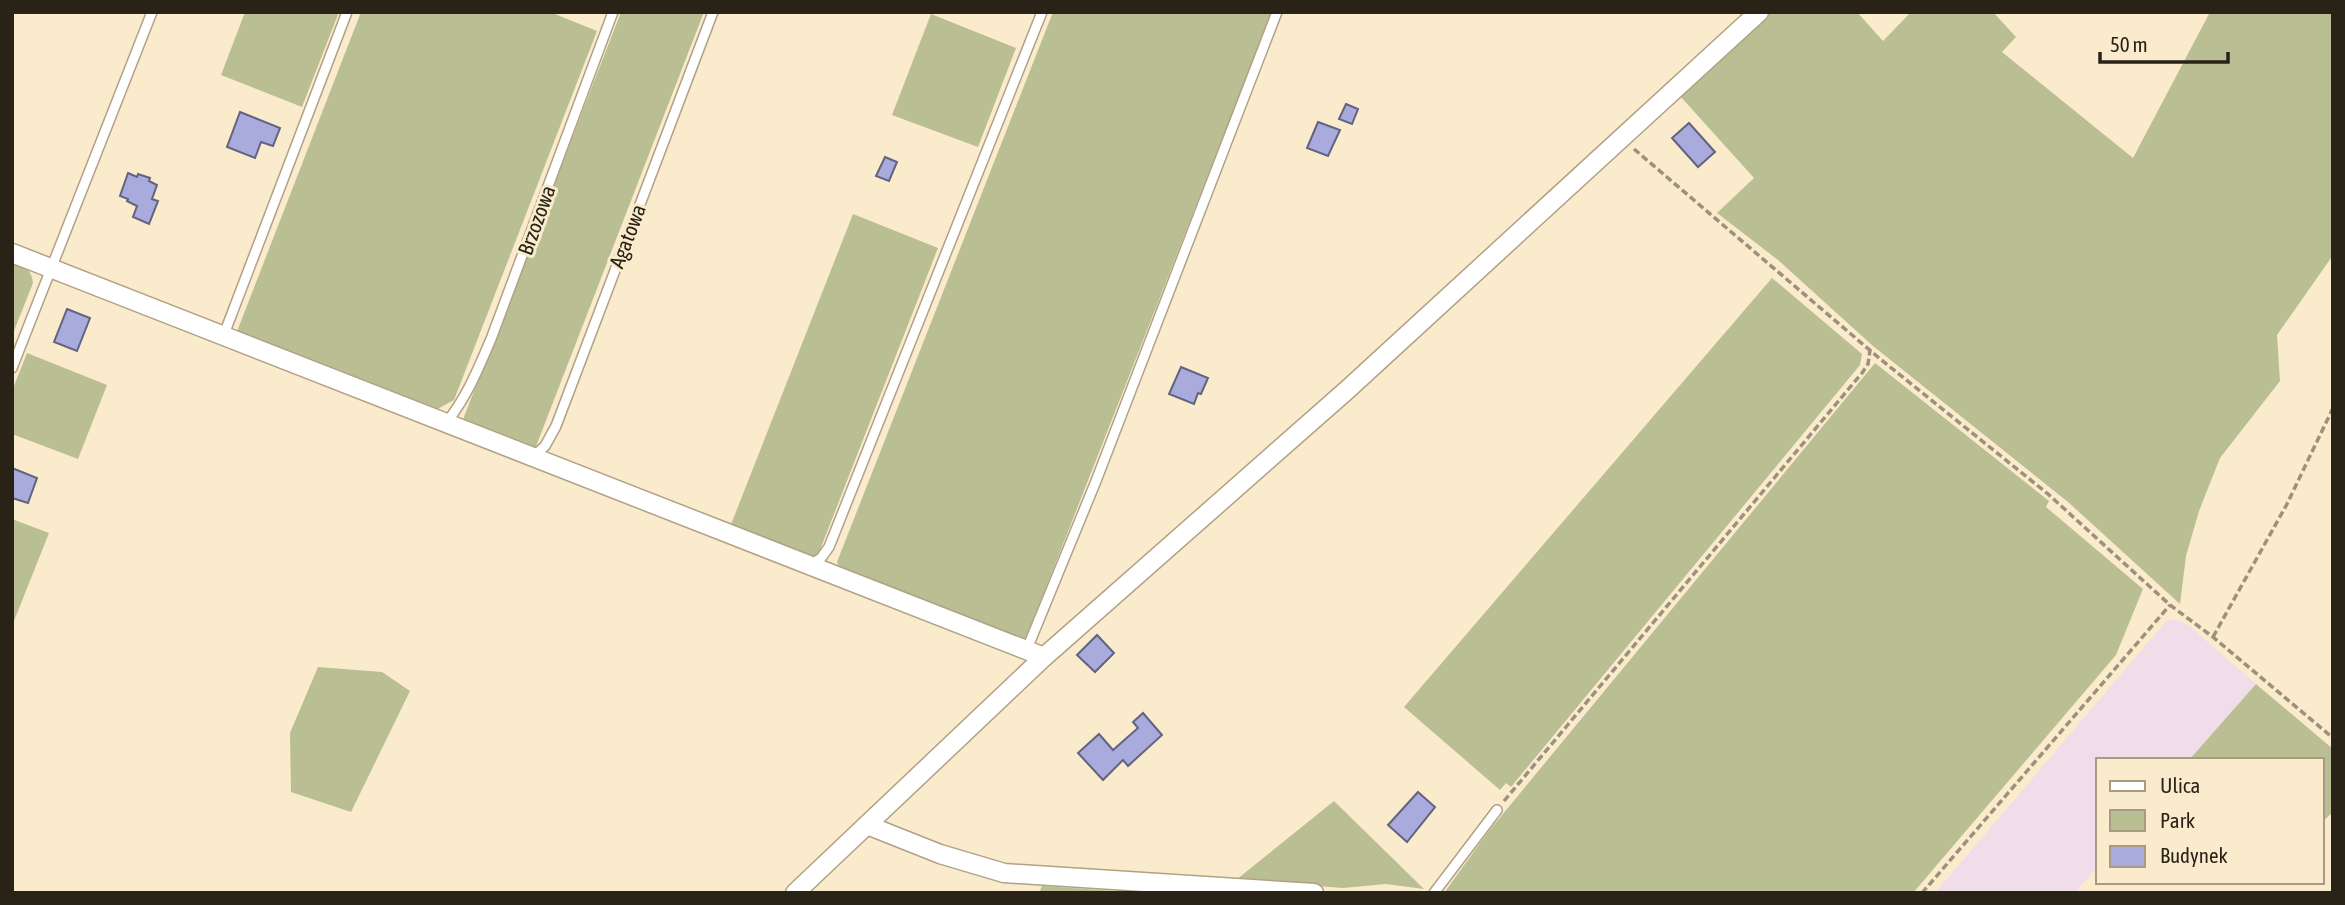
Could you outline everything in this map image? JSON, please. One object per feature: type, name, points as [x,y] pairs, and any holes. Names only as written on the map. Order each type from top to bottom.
[{"type":"street","points":[[795,893],[1044,657],[1347,390],[1759,12]]},
{"type":"street","points":[[12,253],[1044,657]]},
{"type":"street","points":[[867,825],[940,853],[1004,873],[1314,893]]},
{"type":"lane","points":[[12,368],[152,12]]},
{"type":"lane","points":[[223,337],[347,12]]},
{"type":"lane","name":"Brzozowa","points":[[446,423],[470,387],[491,339],[613,12]]},
{"type":"lane","name":"Agatowa","points":[[534,456],[545,446],[555,426],[713,12]]},
{"type":"lane","points":[[811,564],[821,558],[828,547],[1042,12]]},
{"type":"lane","points":[[1027,649],[1096,481],[1277,12]]},
{"type":"lane","points":[[1434,893],[1497,810]]},
{"type":"path","points":[[1622,139],[1870,350],[2048,494],[2170,605],[2213,637],[2333,738]]},
{"type":"path","points":[[1497,810],[1862,373],[1868,364],[1870,350]]},
{"type":"path","points":[[2213,637],[2287,504],[2333,408]]},
{"type":"path","points":[[1922,893],[2170,605]]},
{"type":"shaded area","points":[[2167,620],[2177,620],[2188,625],[2256,684],[2191,758],[2096,758],[2096,868],[2075,893],[1935,893]]},
{"type":"green space","points":[[245,12],[339,12],[302,107],[221,75]]},
{"type":"green space","points":[[361,12],[550,12],[597,31],[454,400],[434,411],[236,334]]},
{"type":"green space","points":[[621,12],[704,12],[535,449],[462,422]]},
{"type":"green space","points":[[1053,12],[1272,12],[1025,641],[840,569],[837,562]]},
{"type":"green space","points":[[1771,12],[1857,12],[1883,41],[1911,12],[1993,12],[2016,37],[2002,52],[2133,158],[2210,12],[2333,12],[2333,255],[2277,335],[2280,381],[2220,458],[2199,511],[2186,556],[2180,604],[2068,502],[1873,346],[1778,260],[1717,213],[1754,178],[1680,96]]},
{"type":"green space","points":[[931,14],[1016,48],[978,147],[892,115]]},
{"type":"green space","points":[[853,214],[938,248],[818,555],[811,558],[730,527]]},
{"type":"green space","points":[[12,260],[27,268],[33,283],[12,336]]},
{"type":"green space","points":[[1772,278],[1862,354],[1860,365],[1511,787],[1506,783],[1500,790],[1404,707]]},
{"type":"green space","points":[[27,353],[107,385],[78,459],[12,434],[12,391]]},
{"type":"green space","points":[[1875,363],[2049,501],[2046,507],[2143,589],[2116,655],[1913,893],[1444,893],[1488,832]]},
{"type":"green space","points":[[12,519],[49,533],[12,626]]},
{"type":"green space","points":[[318,667],[382,672],[410,691],[351,812],[291,792],[290,733]]},
{"type":"green space","points":[[2256,684],[2333,749],[2333,812],[2324,820],[2324,758],[2191,758]]},
{"type":"green space","points":[[1334,801],[1424,889],[1386,884],[1343,888],[1236,880]]},
{"type":"green space","points":[[1042,886],[1145,893],[1039,893]]},
{"type":"building","points":[[1346,104],[1358,109],[1352,124],[1339,119]]},
{"type":"building","points":[[240,112],[280,128],[273,146],[261,142],[255,158],[227,147]]},
{"type":"building","points":[[1318,122],[1340,130],[1328,156],[1307,148]]},
{"type":"building","points":[[1689,123],[1715,152],[1698,167],[1672,138]]},
{"type":"building","points":[[885,157],[897,162],[889,181],[876,176]]},
{"type":"building","points":[[128,173],[150,178],[149,181],[157,185],[152,199],[158,201],[149,224],[133,217],[137,206],[120,196]]},
{"type":"building","points":[[67,309],[90,318],[77,351],[54,342]]},
{"type":"building","points":[[1181,367],[1208,378],[1194,404],[1169,394]]},
{"type":"building","points":[[12,468],[37,478],[28,503],[12,498]]},
{"type":"building","points":[[1097,635],[1114,653],[1095,672],[1077,655]]},
{"type":"building","points":[[1143,713],[1162,735],[1128,766],[1123,760],[1103,780],[1078,753],[1099,734],[1113,750],[1138,728],[1133,722]]},
{"type":"building","points":[[1418,792],[1435,807],[1407,842],[1388,825]]}]
